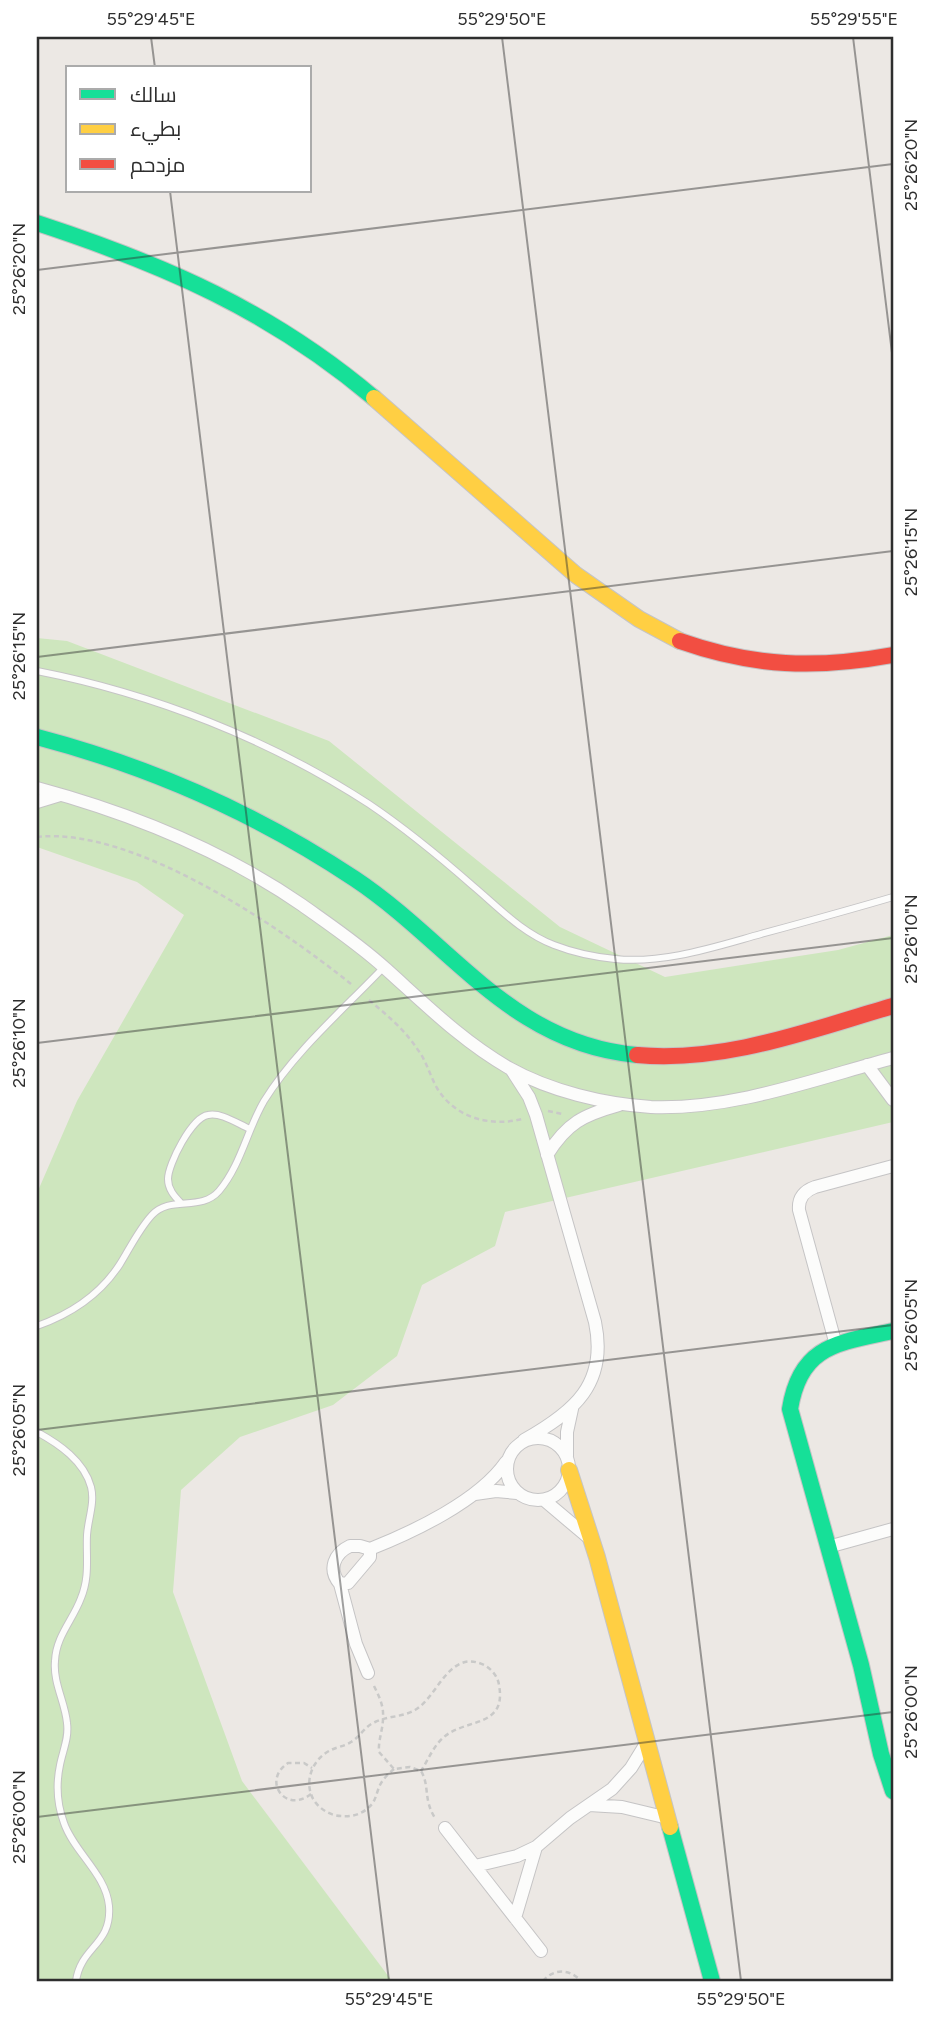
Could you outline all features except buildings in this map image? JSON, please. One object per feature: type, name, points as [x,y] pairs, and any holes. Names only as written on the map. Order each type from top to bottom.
[{"type":"street","points":[[37,223],[161,265],[231,299],[279,328],[352,379],[565,567],[622,608],[683,643],[760,663],[802,667],[856,662],[893,655]]},
{"type":"street","points":[[37,737],[120,759],[167,776],[263,822],[358,881],[402,915],[516,1013],[550,1032],[587,1046],[664,1058],[703,1055],[742,1048],[893,1006]]},
{"type":"street","points":[[37,788],[120,813],[167,831],[223,859],[299,903],[384,967],[454,1030],[511,1069],[565,1090],[622,1104],[686,1107],[721,1103],[893,1058]]},
{"type":"street","points":[[37,802],[61,794]]},
{"type":"street","points":[[867,1065],[893,1100]]},
{"type":"street","points":[[511,1069],[536,1115],[597,1335],[598,1348],[588,1387],[572,1409],[510,1452],[506,1473],[517,1493]]},
{"type":"street","points":[[547,1155],[573,1122],[622,1104]]},
{"type":"street","points":[[836,1345],[799,1210],[800,1198],[809,1189],[893,1166]]},
{"type":"street","points":[[893,1331],[836,1345],[812,1358],[799,1374],[790,1409],[893,1791]]},
{"type":"street","points":[[475,1494],[496,1491],[544,1500],[557,1494],[566,1483],[567,1432],[572,1409]]},
{"type":"street","points":[[524,1440],[537,1437],[549,1439],[559,1446],[568,1463],[592,1540],[712,1981]]},
{"type":"street","points":[[368,1673],[353,1634],[340,1584],[334,1576],[336,1558],[342,1550],[350,1546],[370,1549],[409,1532],[475,1494],[507,1462]]},
{"type":"street","points":[[544,1500],[592,1540]]},
{"type":"street","points":[[828,1547],[893,1529]]},
{"type":"street","points":[[340,1584],[351,1580],[370,1557],[370,1549]]},
{"type":"street","points":[[475,1866],[507,1859],[536,1847],[622,1779],[647,1742]]},
{"type":"street","points":[[588,1805],[622,1807],[668,1818]]},
{"type":"street","points":[[446,1828],[541,1951]]},
{"type":"street","points":[[515,1918],[536,1847]]},
{"type":"lane","points":[[37,671],[105,687],[163,705],[219,726],[311,771],[369,804],[409,832],[526,930],[553,945],[570,950],[618,959],[657,958],[724,945],[893,897]]},
{"type":"lane","points":[[37,1326],[72,1311],[97,1292],[119,1265],[154,1212],[167,1205],[202,1202],[217,1193],[237,1164],[263,1103],[294,1060],[384,967]]},
{"type":"lane","points":[[182,1203],[172,1191],[168,1175],[193,1124],[202,1116],[213,1114],[250,1129]]},
{"type":"lane","points":[[37,1432],[76,1460],[88,1478],[92,1490],[87,1532],[88,1574],[80,1600],[61,1634],[54,1662],[57,1688],[68,1725],[58,1777],[59,1806],[68,1833],[102,1883],[109,1906],[104,1933],[100,1942],[80,1963],[76,1981]]},
{"type":"path","points":[[37,837],[75,837],[121,849],[196,882],[268,923],[361,992],[409,1037],[427,1063],[438,1090],[458,1110],[471,1117],[499,1122],[547,1111],[557,1112],[573,1122]]},
{"type":"path","points":[[421,1771],[445,1736],[462,1726],[485,1721],[498,1707],[499,1682],[495,1674],[481,1663],[460,1664],[446,1673],[425,1704],[412,1712],[370,1724],[353,1741],[321,1757],[312,1768],[311,1794],[318,1806],[330,1814],[346,1817],[360,1814],[372,1804],[380,1784],[394,1769],[410,1767],[421,1771],[426,1782],[428,1807],[446,1828]]},
{"type":"path","points":[[368,1673],[382,1705],[379,1752],[394,1769]]},
{"type":"path","points":[[311,1794],[297,1801],[289,1800],[278,1789],[276,1781],[277,1773],[288,1763],[304,1763],[312,1768]]},
{"type":"path","points":[[543,1981],[552,1973],[560,1971],[577,1976],[582,1981]]},
{"type":"green space","points":[[37,638],[67,641],[329,741],[560,927],[665,977],[838,950],[893,935],[893,1122],[505,1212],[495,1246],[422,1285],[397,1356],[333,1405],[240,1437],[181,1490],[173,1592],[242,1781],[392,1981],[37,1981],[37,1193],[77,1101],[184,915],[137,882],[37,847]]},
{"type":"traffic: fast","points":[[37,223],[173,274],[256,315],[335,367],[374,398]]},
{"type":"traffic: fast","points":[[37,737],[162,778],[202,794],[280,833],[318,855],[390,904],[485,987],[518,1011],[553,1032],[593,1047],[637,1055]]},
{"type":"traffic: fast","points":[[893,1331],[839,1344],[812,1359],[795,1388],[790,1409],[893,1791]]},
{"type":"traffic: fast","points":[[670,1827],[712,1981]]},
{"type":"traffic: slow","points":[[374,398],[576,575],[639,619],[680,641]]},
{"type":"traffic: slow","points":[[569,1470],[597,1557],[670,1827]]},
{"type":"traffic: jam","points":[[680,641],[734,656],[785,663],[811,664],[893,655]]},
{"type":"traffic: jam","points":[[637,1055],[670,1056],[735,1049],[799,1034],[893,1006]]}]
